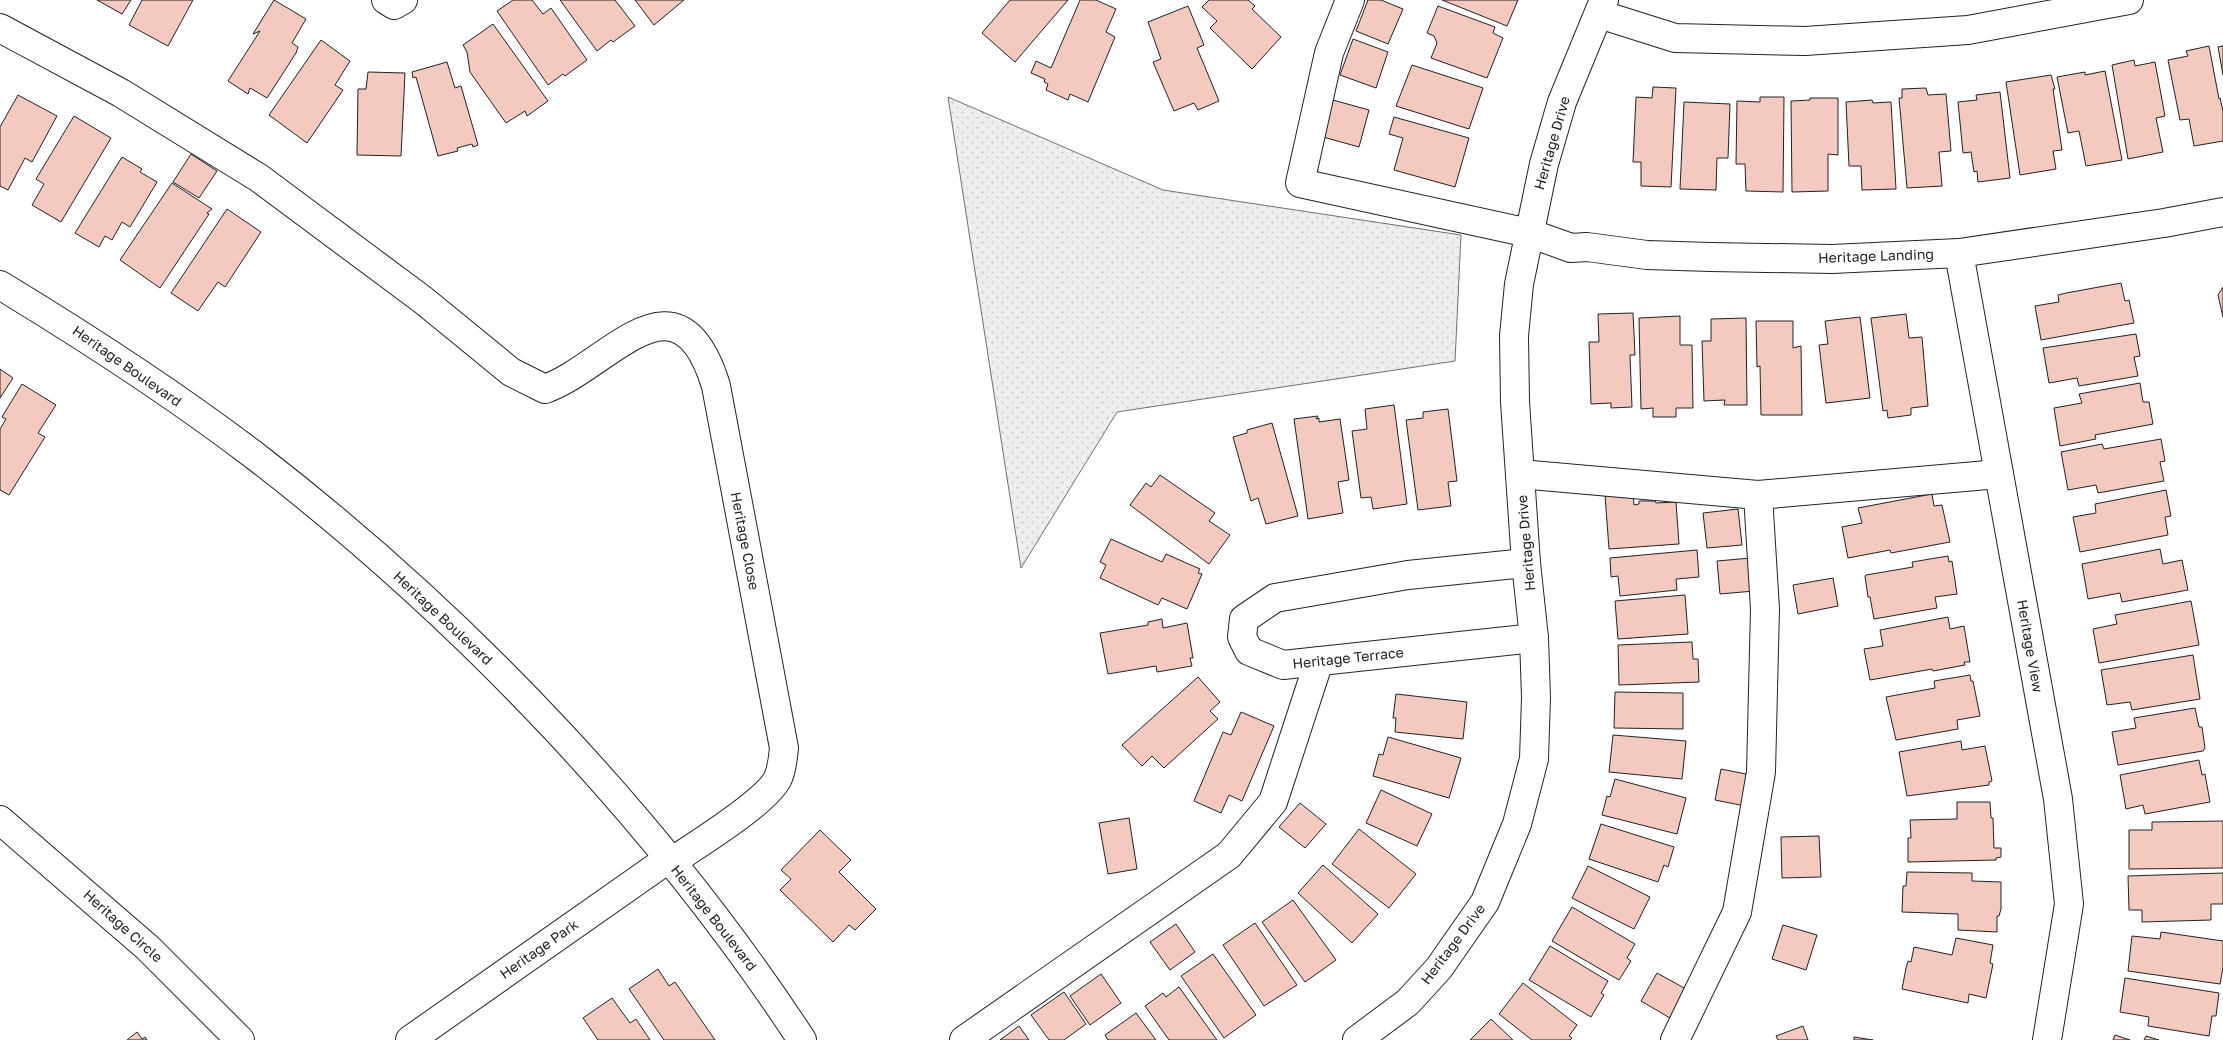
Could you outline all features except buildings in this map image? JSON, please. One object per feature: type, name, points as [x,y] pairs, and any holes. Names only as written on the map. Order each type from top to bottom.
[{"type":"street","points":[[386,0],[394,5],[403,0]]},
{"type":"street","name":"Heritage Landing","points":[[1350,0],[1329,53],[1300,183],[1529,233],[1571,248],[1587,247],[1647,255],[1832,259],[1959,253],[2164,223],[2223,212]]},
{"type":"street","points":[[1602,7],[1675,38],[1805,42],[1968,30],[2054,7],[2129,0]]},
{"type":"street","name":"Heritage Drive","points":[[1357,1040],[1408,1002],[1433,975],[1485,902],[1517,824],[1534,759],[1536,698],[1534,638],[1526,563],[1515,402],[1514,336],[1519,284],[1544,164],[1562,102],[1602,7]]},
{"type":"street","name":"Heritage Close","points":[[0,28],[121,93],[259,178],[416,294],[511,372],[545,389],[562,383],[619,342],[638,332],[653,328],[667,326],[682,332],[700,348],[708,362],[716,386],[784,748],[777,780],[766,792],[748,809],[669,861]]},
{"type":"street","name":"Heritage View","points":[[1959,253],[2058,799],[2069,904],[2047,1040]]},
{"type":"street","name":"Heritage Boulevard","points":[[0,285],[80,334],[257,458],[376,556],[464,637],[537,709],[608,788],[716,918],[779,1004],[802,1040]]},
{"type":"street","points":[[1520,474],[1758,495],[1999,474]]},
{"type":"street","points":[[1675,1040],[1736,912],[1761,772],[1765,609],[1758,495]]},
{"type":"street","name":"Heritage Terrace","points":[[1526,563],[1408,575],[1275,598],[1244,618],[1242,637],[1249,651],[1283,664],[1534,638]]},
{"type":"street","points":[[964,1040],[1229,854],[1274,802],[1319,661]]},
{"type":"street","name":"Heritage Circle","points":[[0,820],[148,948],[240,1040]]},
{"type":"street","name":"Heritage Park","points":[[410,1040],[669,861]]},
{"type":"shaded area","points":[[948,97],[1163,190],[1461,235],[1455,361],[1117,412],[1021,568]]}]
